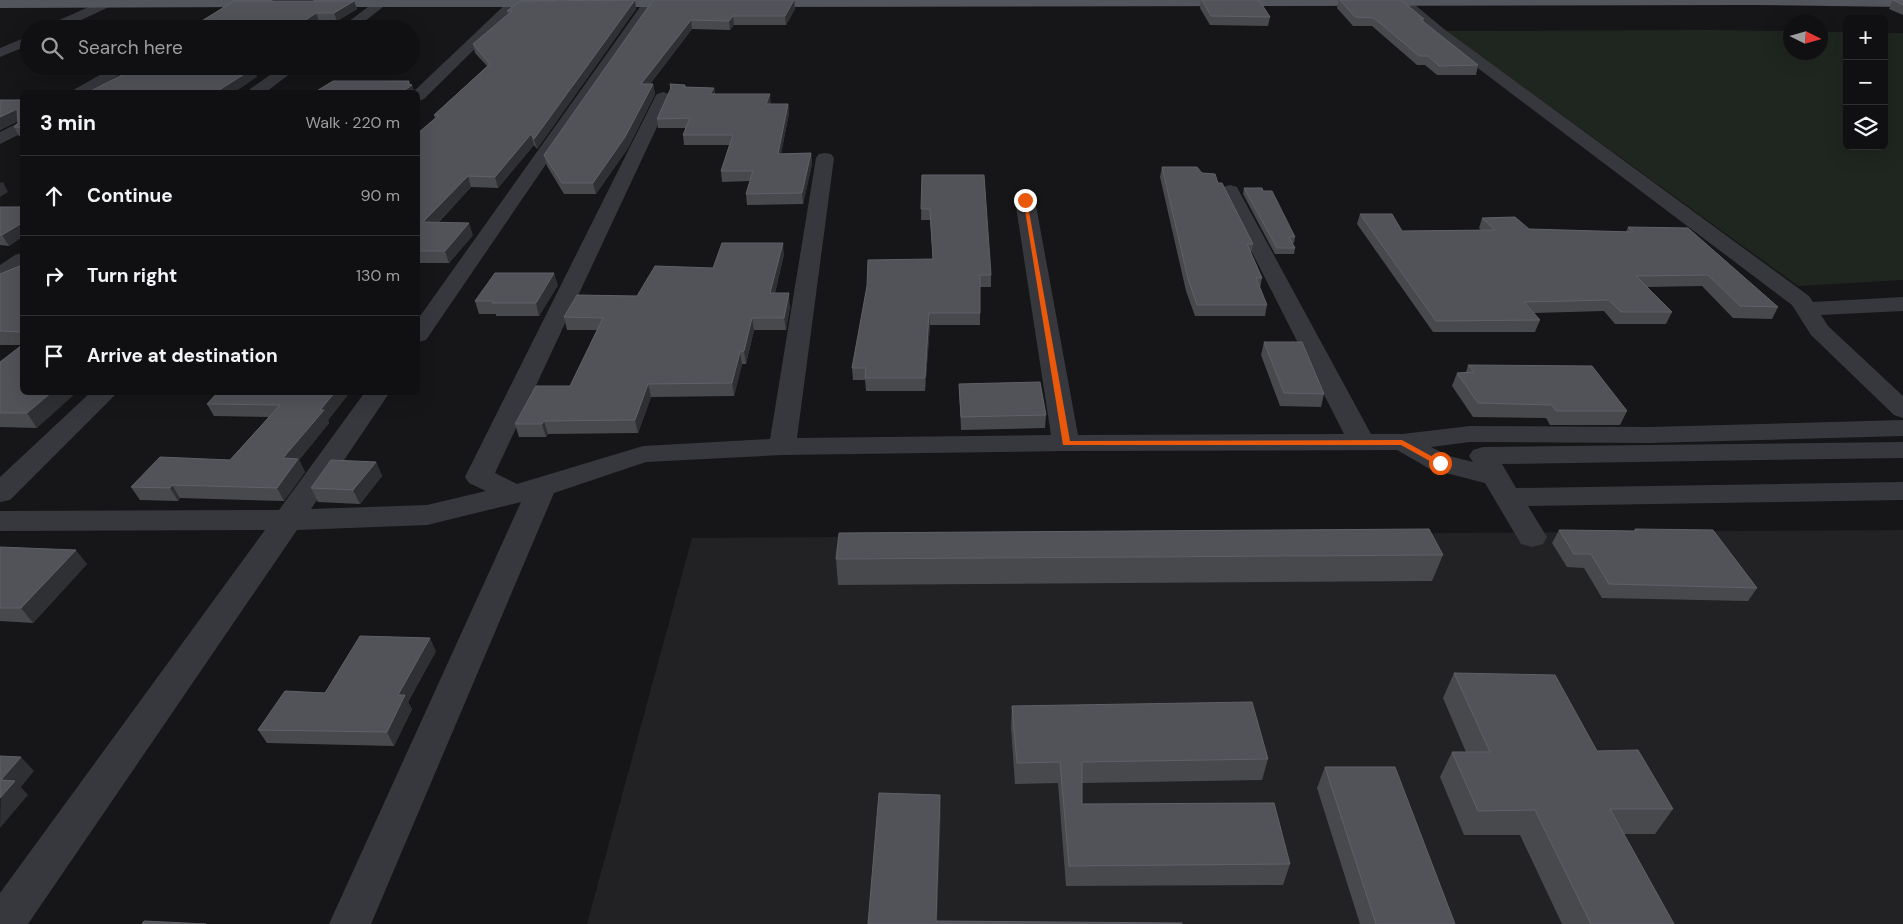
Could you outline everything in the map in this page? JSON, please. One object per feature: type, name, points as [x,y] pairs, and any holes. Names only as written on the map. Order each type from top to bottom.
[{"type":"main road","points":[[747,2],[1592,0],[1903,2]]},
{"type":"main road","points":[[583,3],[624,1],[704,3]]},
{"type":"main road","points":[[0,4],[277,3]]},
{"type":"main road","points":[[307,3],[564,3]]},
{"type":"street","points":[[1402,1],[1439,32],[1801,301],[1819,330],[1903,410]]},
{"type":"street","points":[[215,16],[241,2]]},
{"type":"street","points":[[355,20],[373,2]]},
{"type":"street","points":[[420,94],[515,3]]},
{"type":"street","points":[[420,332],[650,3]]},
{"type":"street","points":[[70,20],[104,4]]},
{"type":"street","points":[[0,53],[20,44]]},
{"type":"street","points":[[85,90],[111,75]]},
{"type":"street","points":[[259,90],[280,75]]},
{"type":"street","points":[[529,490],[479,477],[663,97]]},
{"type":"street","points":[[0,139],[20,127]]},
{"type":"street","points":[[782,447],[825,158]]},
{"type":"street","points":[[1230,191],[1362,443]]},
{"type":"street","points":[[1025,200],[1066,443]]},
{"type":"street","points":[[0,274],[20,259]]},
{"type":"street","points":[[1806,309],[1903,304]]},
{"type":"street","points":[[0,493],[103,395]]},
{"type":"street","points":[[3,924],[376,395]]},
{"type":"street","points":[[0,521],[289,520],[427,515],[529,490],[643,454],[782,447],[1066,443],[1362,443],[1402,442],[1470,434],[1650,434],[1903,428]]},
{"type":"street","points":[[1402,442],[1440,463],[1501,487],[1903,491]]},
{"type":"street","points":[[1532,536],[1483,456],[1903,450]]},
{"type":"street","points":[[350,924],[529,490]]},
{"type":"shaded area","points":[[1446,31],[1783,31],[1783,60],[1828,60],[1828,32],[1843,32],[1843,150],[1888,150],[1888,33],[1903,33],[1903,280],[1798,286]]},
{"type":"shaded area","points":[[1903,530],[1903,924],[587,924],[692,538]]},
{"type":"building","points":[[635,0],[534,139],[531,134],[495,177],[468,176],[423,222],[469,223],[445,251],[420,251],[420,131],[439,115],[434,115],[490,64],[473,44],[512,11],[507,11],[520,1]]},
{"type":"building","points":[[653,0],[794,0],[785,16],[733,16],[729,21],[691,20],[641,84],[653,84],[625,137],[593,183],[562,183],[544,155]]},
{"type":"building","points":[[1202,0],[1259,0],[1270,17],[1211,16]]},
{"type":"building","points":[[1340,0],[1401,0],[1424,19],[1420,19],[1478,65],[1439,66],[1428,56],[1419,56],[1374,18],[1355,17]]},
{"type":"building","points":[[1893,0],[1903,0],[1903,5]]},
{"type":"building","points":[[234,1],[354,1],[334,13],[316,13],[306,20],[203,20]]},
{"type":"building","points":[[122,75],[243,75],[219,90],[93,90]]},
{"type":"building","points":[[333,81],[409,81],[409,84],[412,85],[405,90],[318,90]]},
{"type":"building","points":[[670,84],[685,85],[684,87],[714,88],[710,94],[770,94],[766,104],[788,104],[778,154],[811,153],[802,193],[746,194],[753,171],[721,171],[733,135],[683,135],[690,118],[657,119],[671,88]]},
{"type":"building","points":[[0,100],[20,100],[20,127],[14,127],[18,123],[17,109],[0,117]]},
{"type":"building","points":[[1162,167],[1197,167],[1202,173],[1215,174],[1218,183],[1222,183],[1253,244],[1247,244],[1262,278],[1256,278],[1267,305],[1197,305],[1188,279]]},
{"type":"building","points":[[922,175],[984,175],[991,275],[980,275],[980,313],[929,313],[925,378],[865,378],[866,368],[852,368],[867,286],[868,260],[933,259],[930,209],[921,209]]},
{"type":"building","points":[[1244,188],[1262,188],[1263,191],[1272,191],[1295,237],[1289,237],[1295,248],[1277,248]]},
{"type":"building","points":[[0,207],[20,207],[20,224],[0,235]]},
{"type":"building","points":[[1360,214],[1392,214],[1402,231],[1495,230],[1482,218],[1515,217],[1529,229],[1633,232],[1628,227],[1688,228],[1778,307],[1740,306],[1708,275],[1636,276],[1672,312],[1621,312],[1609,300],[1524,302],[1540,320],[1436,321]]},
{"type":"building","points":[[722,243],[783,243],[770,293],[789,293],[784,318],[752,318],[744,351],[740,352],[732,383],[648,384],[635,420],[544,421],[542,424],[515,424],[536,386],[570,386],[603,318],[564,317],[577,295],[637,296],[655,266],[713,268]]},
{"type":"building","points":[[20,266],[20,332],[0,331],[0,274]]},
{"type":"building","points":[[495,273],[554,273],[536,303],[475,301]]},
{"type":"building","points":[[1264,342],[1302,342],[1324,394],[1284,393]]},
{"type":"building","points":[[20,347],[20,395],[48,395],[27,413],[0,413],[0,362]]},
{"type":"building","points":[[1468,365],[1592,366],[1627,411],[1556,411],[1552,405],[1478,403],[1457,373],[1474,372]]},
{"type":"building","points":[[1040,382],[1046,415],[961,417],[959,384]]},
{"type":"building","points":[[215,395],[332,395],[320,410],[324,410],[283,458],[298,459],[277,488],[172,485],[170,488],[131,487],[160,457],[230,460],[280,405],[207,404]]},
{"type":"building","points":[[331,460],[376,462],[353,490],[311,488]]},
{"type":"building","points":[[1429,529],[1443,555],[836,559],[839,533]]},
{"type":"building","points":[[1635,529],[1713,530],[1757,588],[1609,584],[1591,554],[1574,554],[1559,530],[1636,531]]},
{"type":"building","points":[[0,547],[76,550],[21,608],[0,608]]},
{"type":"building","points":[[360,636],[430,638],[398,695],[405,695],[387,732],[258,730],[285,691],[325,693]]},
{"type":"building","points":[[1454,673],[1555,675],[1597,751],[1638,750],[1673,809],[1610,809],[1674,924],[1591,924],[1535,810],[1478,811],[1452,752],[1490,752]]},
{"type":"building","points":[[1252,702],[1268,759],[1082,762],[1082,804],[1274,803],[1290,864],[1069,866],[1060,762],[1017,763],[1012,706]]},
{"type":"building","points":[[0,756],[21,757],[1,780],[15,781],[0,798]]},
{"type":"building","points":[[1325,767],[1395,767],[1455,924],[1376,924]]},
{"type":"building","points":[[879,793],[940,795],[936,921],[1182,924],[868,924]]},
{"type":"building","points":[[144,921],[206,924],[142,924]]},
{"type":"route","points":[[1025,200],[1066,443],[1239,444],[1402,442],[1440,463]]}]
